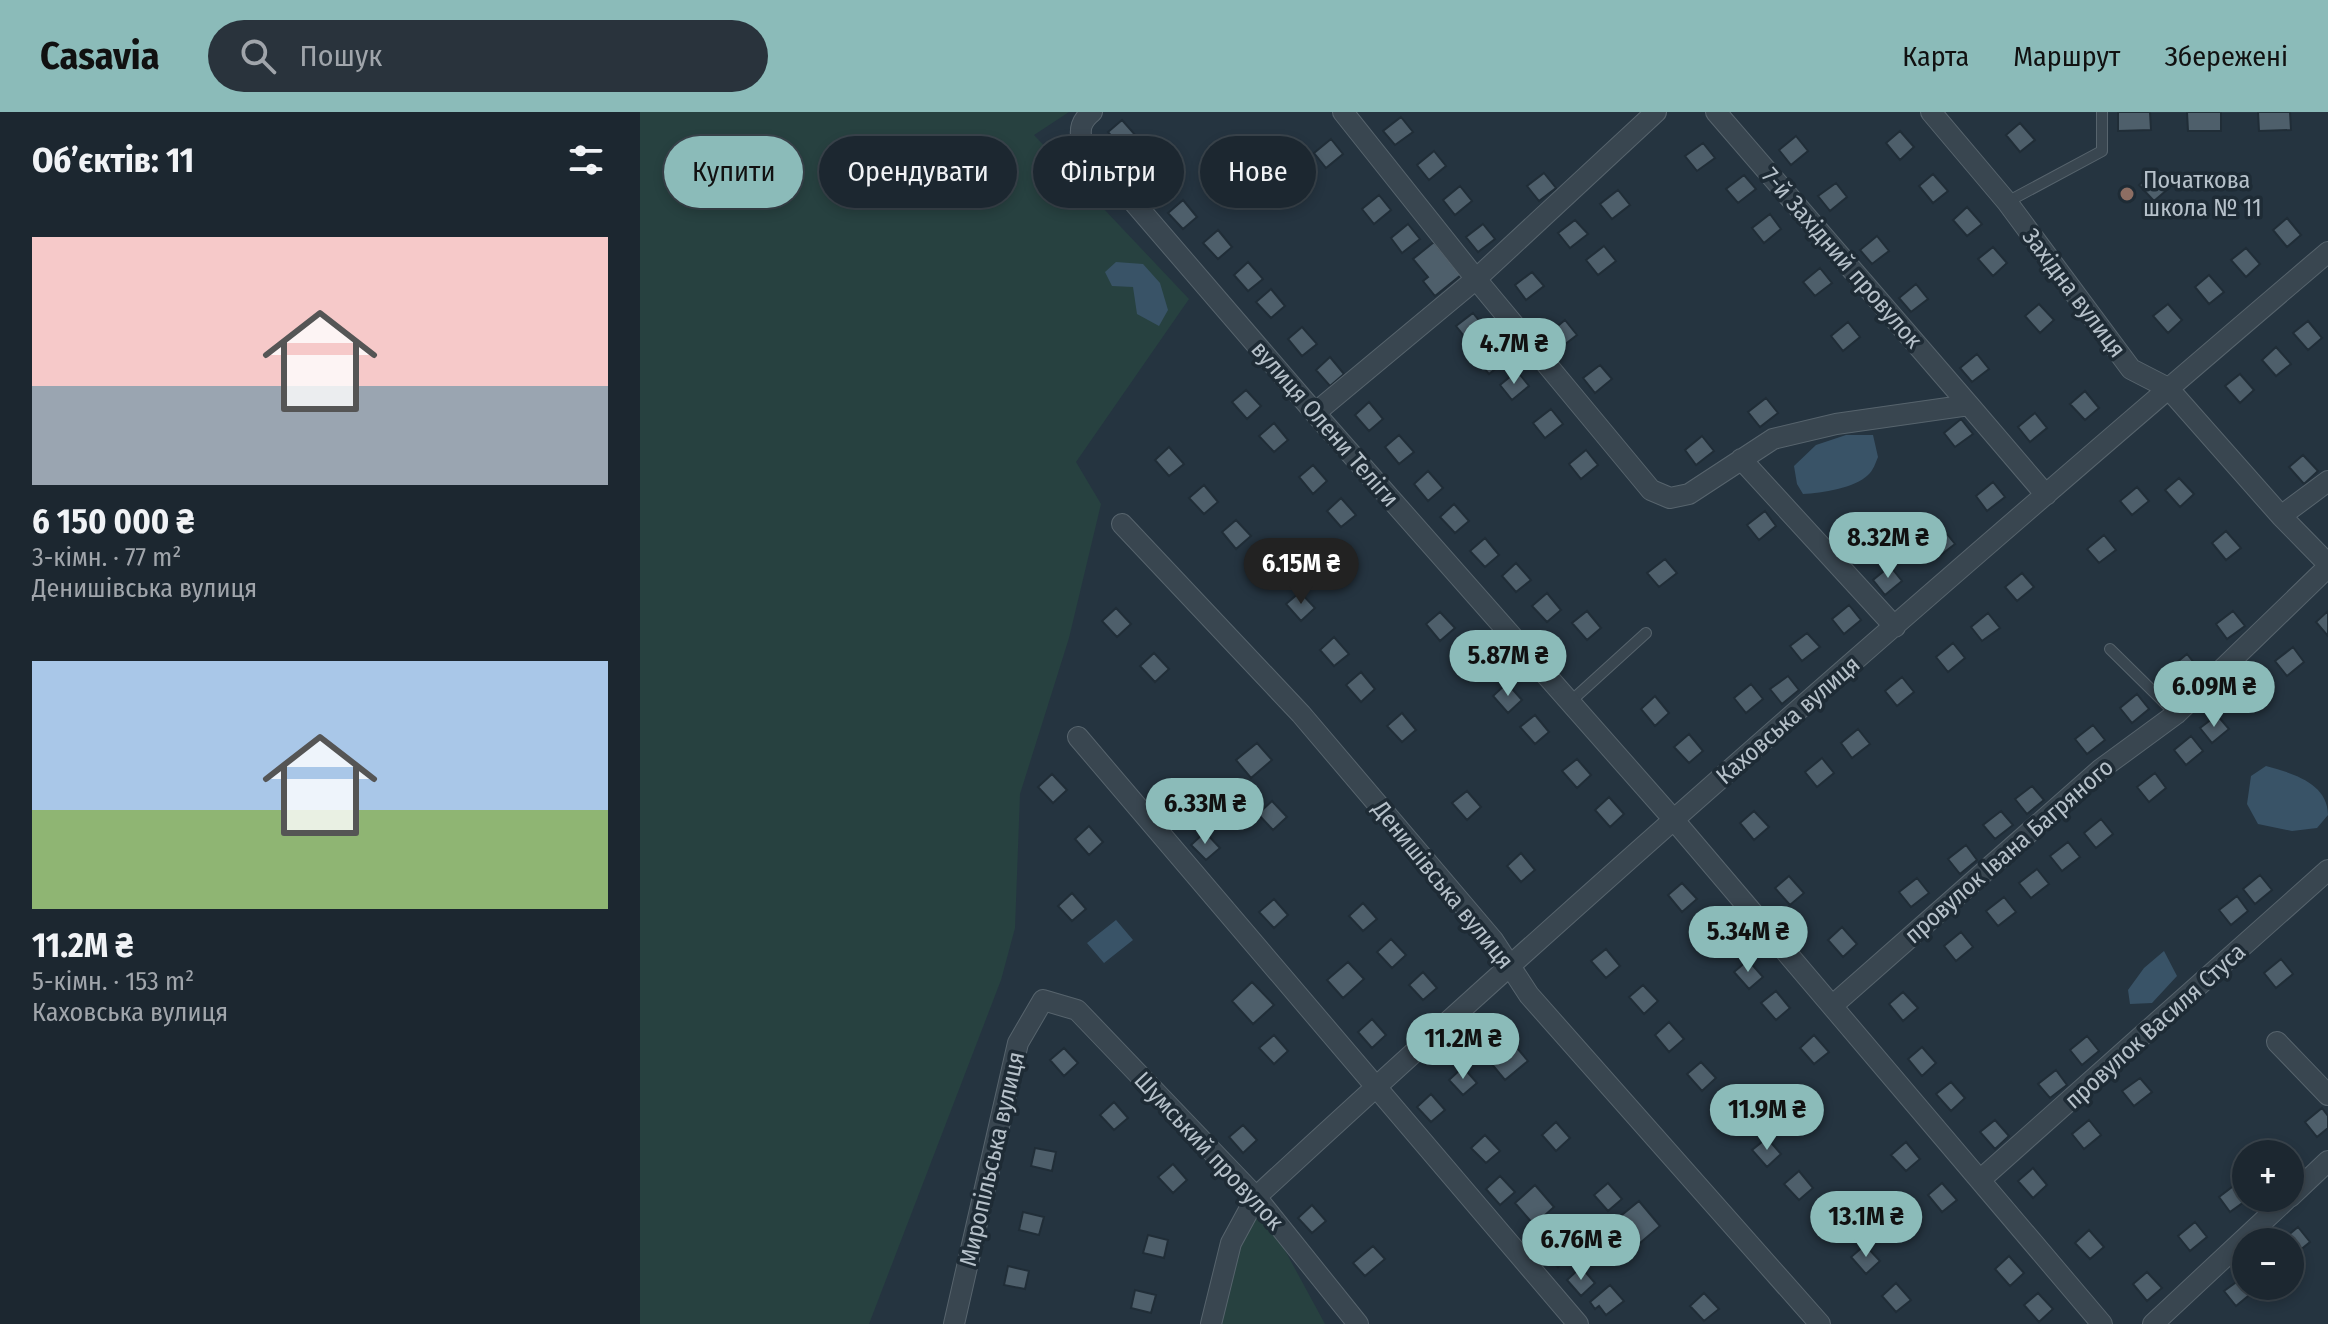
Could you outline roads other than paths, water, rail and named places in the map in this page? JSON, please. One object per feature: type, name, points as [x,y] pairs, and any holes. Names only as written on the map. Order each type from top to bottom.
[{"type":"street","name":"вулиця Олени Теліги","points":[[1092,112],[1084,119],[1080,130],[1082,142],[1315,413],[1674,820],[2102,1324]]},
{"type":"street","points":[[1343,112],[1651,490],[1670,498],[1689,494],[1773,439],[1836,424],[1969,405]]},
{"type":"street","points":[[1315,413],[1476,279],[1656,112]]},
{"type":"street","name":"7-й Західний провулок","points":[[1716,112],[2046,495]]},
{"type":"street","name":"Західна вулиця","points":[[1931,112],[2007,202],[2131,369],[2168,388],[2328,565]]},
{"type":"street","name":"Каховська вулиця","points":[[1211,1324],[1231,1243],[1256,1197],[1674,820],[2328,252]]},
{"type":"street","points":[[1741,459],[1895,627]]},
{"type":"street","points":[[2281,516],[2328,481]]},
{"type":"street","name":"Денишівська вулиця","points":[[1122,524],[1301,714],[1493,940],[1529,995],[1820,1324]]},
{"type":"street","name":"провулок Івана Багряного","points":[[1832,1006],[2101,769],[2176,714],[2328,565]]},
{"type":"street","points":[[1078,737],[1578,1324]]},
{"type":"street","name":"провулок Василя Стуса","points":[[1980,1180],[2328,870]]},
{"type":"street","name":"Шумський провулок","points":[[1043,1000],[1077,1010],[1256,1197],[1358,1324]]},
{"type":"street","name":"Миропільська вулиця","points":[[954,1324],[1018,1043],[1043,1000]]},
{"type":"street","points":[[2277,1042],[2328,1095]]},
{"type":"street","points":[[2304,1183],[2328,1161]]},
{"type":"street","points":[[2153,1324],[2273,1212]]},
{"type":"lane","points":[[2007,202],[2102,151],[2102,112]]},
{"type":"lane","points":[[1570,702],[1646,633]]},
{"type":"lane","points":[[2110,649],[2176,714]]},
{"type":"water","points":[[1116,262],[1143,264],[1160,283],[1168,310],[1159,326],[1137,314],[1133,287],[1112,286],[1105,272]]},
{"type":"water","points":[[1846,435],[1873,435],[1878,457],[1871,471],[1862,480],[1847,486],[1803,494],[1797,484],[1794,466],[1816,445]]},
{"type":"water","points":[[2266,766],[2307,781],[2322,795],[2328,815],[2317,828],[2292,831],[2258,824],[2247,804],[2251,776]]},
{"type":"water","points":[[1116,920],[1133,940],[1104,963],[1087,943]]},
{"type":"water","points":[[2164,951],[2177,976],[2152,1003],[2130,1004],[2128,990],[2144,968]]},
{"type":"place","name":"Початкова школа № 11","points":[[2127,194]]}]
